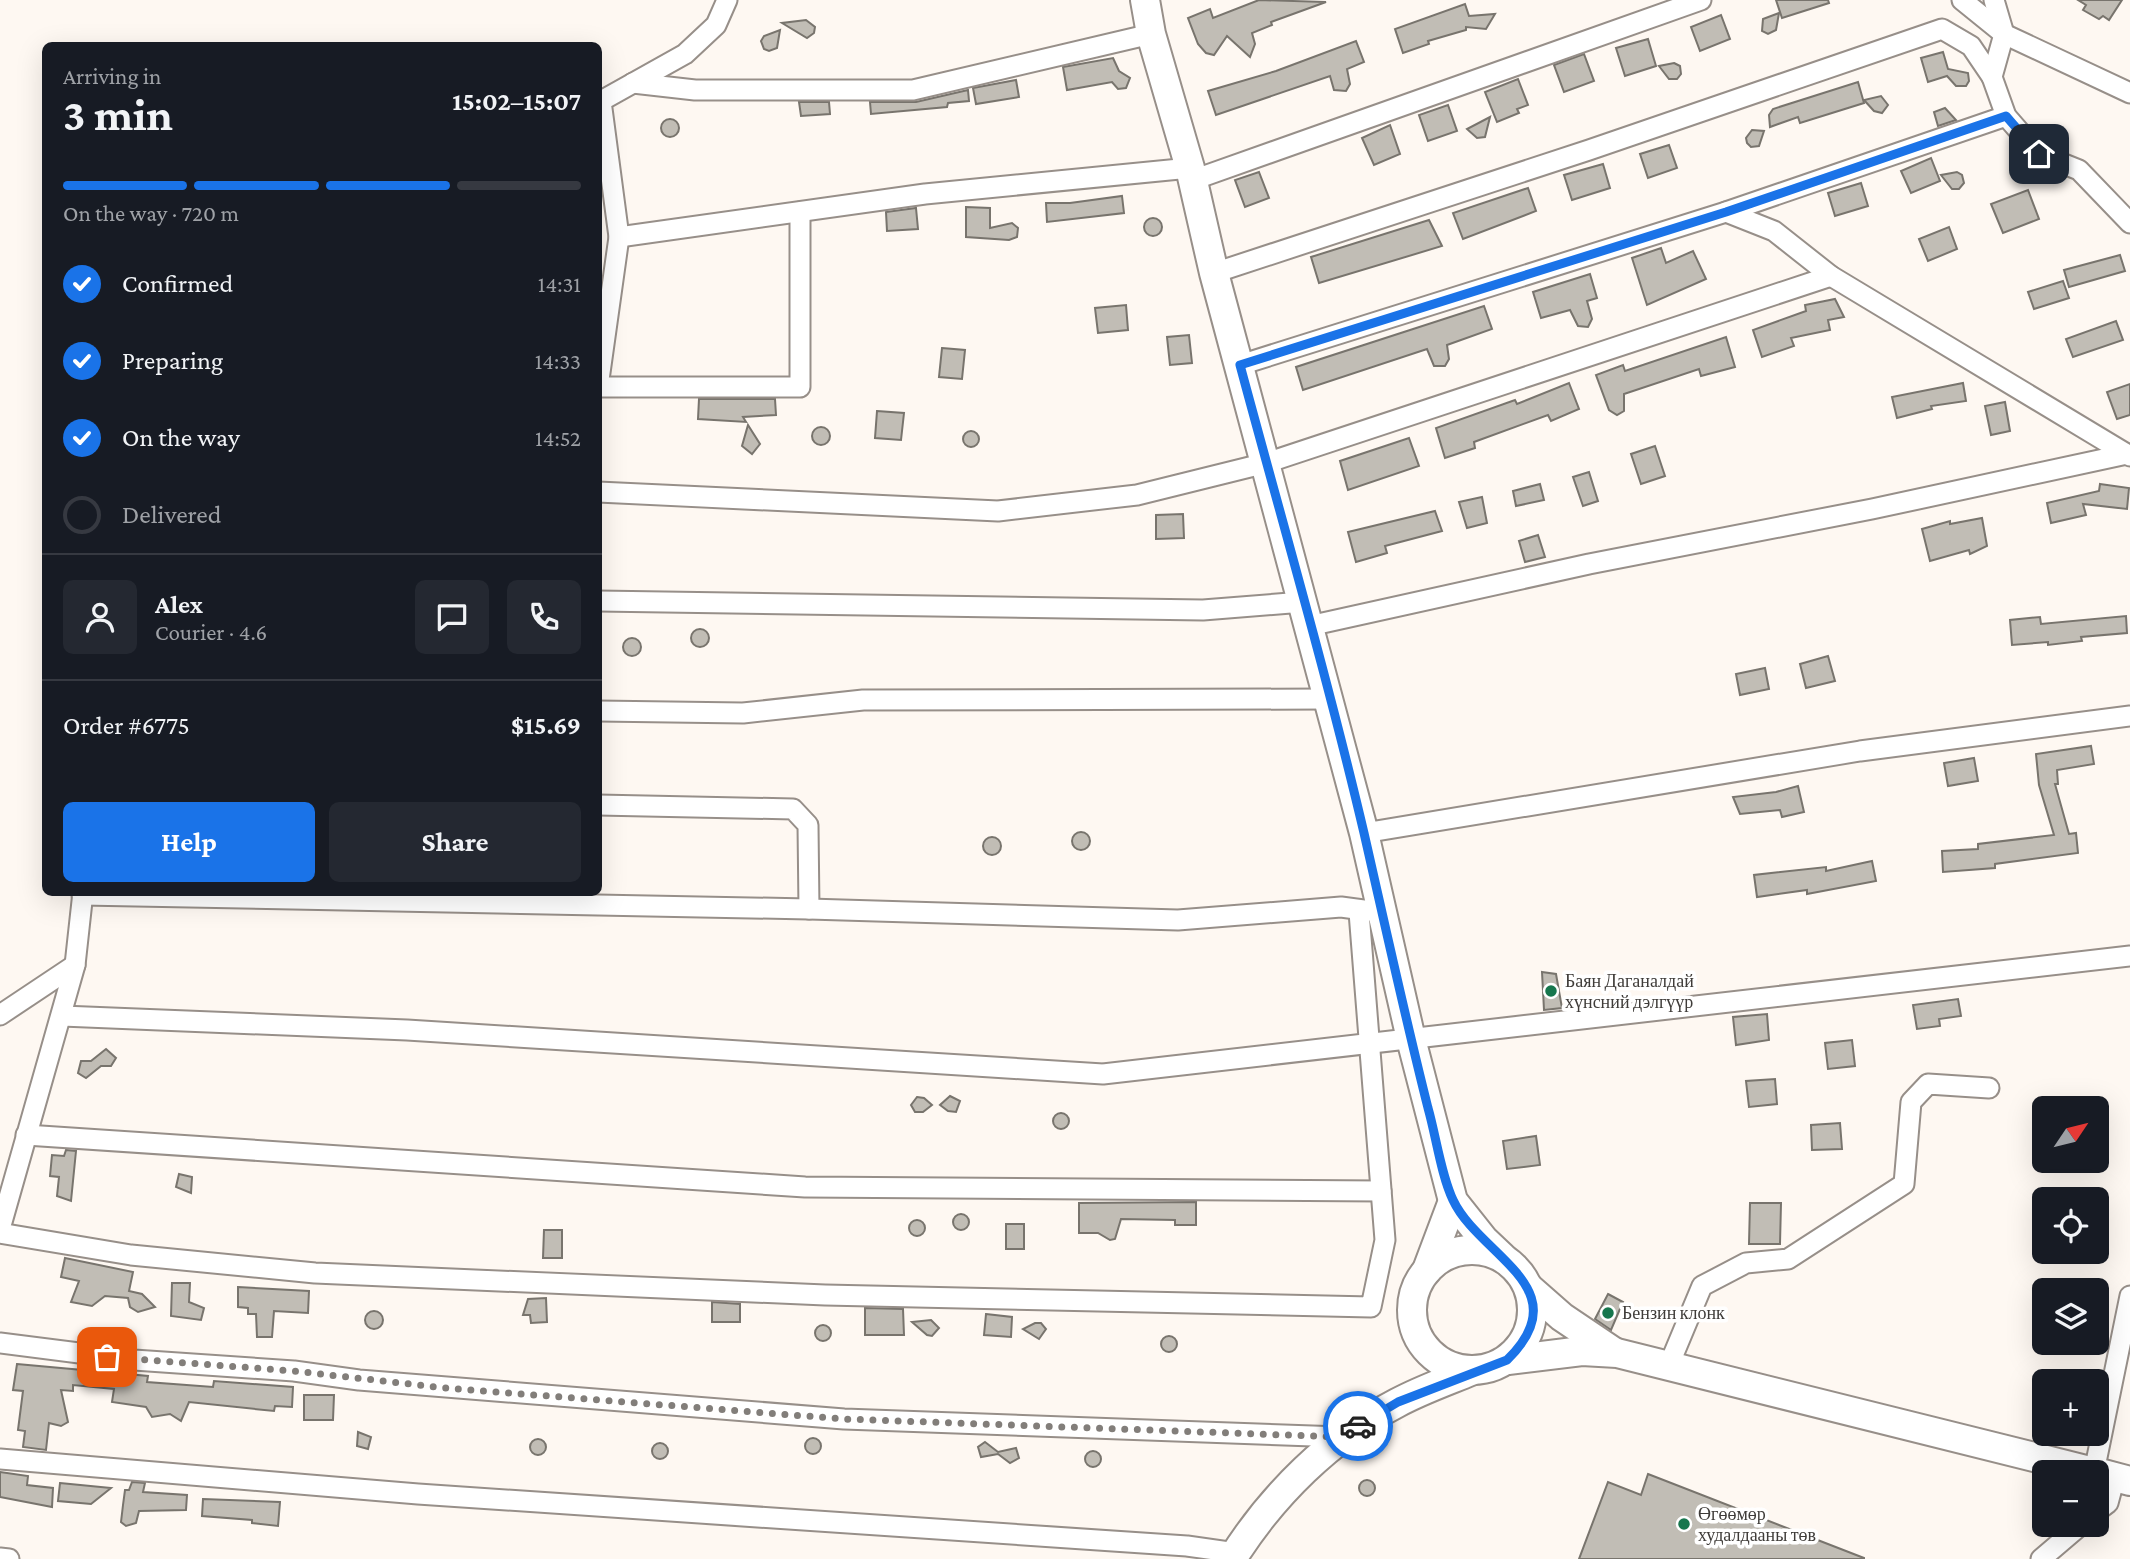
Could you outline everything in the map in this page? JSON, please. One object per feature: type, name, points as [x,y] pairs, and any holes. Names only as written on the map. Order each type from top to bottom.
[{"type":"street","points":[[602,102],[685,54],[716,25],[727,0]]},
{"type":"street","points":[[83,896],[75,965],[0,1231],[131,1255],[315,1273],[825,1295],[1371,1307],[1385,1240],[1368,1045],[1370,911],[1364,833],[1214,273],[1191,174],[1151,34],[1145,0]]},
{"type":"street","points":[[619,237],[925,194],[1191,174],[1702,0]]},
{"type":"street","points":[[1962,0],[2004,34],[2130,93]]},
{"type":"street","points":[[1992,77],[2004,34],[1994,0]]},
{"type":"street","points":[[1214,273],[1589,150],[1941,29],[1971,46],[1992,77],[2006,116],[2039,154],[2079,170],[2130,223]]},
{"type":"street","points":[[634,83],[695,90],[913,90],[1151,34]]},
{"type":"street","points":[[1240,365],[1726,212],[2006,116]]},
{"type":"street","points":[[602,117],[619,237],[602,371]]},
{"type":"street","points":[[602,387],[800,387],[800,212]]},
{"type":"street","points":[[1726,212],[1774,231],[1831,276],[2128,455]]},
{"type":"street","points":[[602,492],[998,511],[1137,495],[1266,463],[1831,276]]},
{"type":"street","points":[[602,601],[1203,610],[1306,614],[1589,564],[1872,509],[2128,455]]},
{"type":"street","points":[[602,711],[743,713],[863,700],[1329,699]]},
{"type":"street","points":[[1364,833],[1860,751],[2130,716]]},
{"type":"street","points":[[602,804],[793,809],[808,825],[809,909]]},
{"type":"street","points":[[180,896],[809,909],[1178,920],[1341,907],[1370,911]]},
{"type":"street","points":[[1370,911],[1411,1039],[1453,1200],[1484,1240],[1518,1271],[1529,1288],[1562,1317],[1617,1353]]},
{"type":"street","points":[[62,1016],[407,1030],[1104,1074],[2130,956]]},
{"type":"street","points":[[0,1015],[75,965]]},
{"type":"street","points":[[1670,1365],[1702,1286],[1746,1263],[1788,1259],[1905,1184],[1911,1102],[1928,1084],[1989,1088]]},
{"type":"street","points":[[26,1135],[804,1187],[1381,1191]]},
{"type":"street","points":[[1453,1200],[1427,1269],[1416,1286],[1412,1306],[1414,1326],[1422,1344],[1436,1359],[1452,1368],[1471,1371]]},
{"type":"street","points":[[1427,1269],[1443,1257],[1462,1251],[1482,1251],[1502,1257]]},
{"type":"street","points":[[1507,1360],[1521,1346],[1530,1329],[1533,1309],[1529,1288]]},
{"type":"street","points":[[2108,1460],[2130,1296]]},
{"type":"street","points":[[0,1343],[134,1360],[294,1371],[383,1382],[844,1419],[1341,1437]]},
{"type":"street","points":[[1398,1402],[1415,1374],[1422,1344]]},
{"type":"street","points":[[0,1459],[418,1494],[1187,1546],[1234,1556],[1282,1494],[1341,1437],[1398,1402],[1471,1371],[1490,1368],[1507,1360],[1582,1351],[1617,1353],[1670,1365],[2047,1460]]},
{"type":"street","points":[[2042,1559],[2067,1537]]},
{"type":"street","points":[[0,1558],[9,1559]]},
{"type":"building","points":[[1259,0],[1326,2],[1271,22],[1272,25],[1252,33],[1255,44],[1250,57],[1227,36],[1214,55],[1206,53],[1198,44],[1188,18],[1210,9],[1213,18]]},
{"type":"building","points":[[1776,0],[1828,0],[1829,3],[1782,18]]},
{"type":"building","points":[[2078,0],[2122,0],[2109,20],[2103,16],[2099,19],[2083,10],[2086,5]]},
{"type":"building","points":[[1465,4],[1469,16],[1495,14],[1486,29],[1466,27],[1466,30],[1428,41],[1429,44],[1403,53],[1395,29]]},
{"type":"building","points":[[1779,13],[1776,30],[1768,34],[1762,31],[1763,19]]},
{"type":"building","points":[[1721,15],[1730,39],[1700,51],[1691,27]]},
{"type":"building","points":[[806,20],[815,27],[814,33],[807,38],[782,23]]},
{"type":"building","points":[[780,30],[777,48],[769,51],[764,49],[761,41],[764,36]]},
{"type":"building","points":[[1648,39],[1656,66],[1625,76],[1616,48]]},
{"type":"building","points":[[1356,41],[1364,62],[1347,69],[1350,84],[1346,91],[1334,90],[1330,76],[1216,115],[1208,91],[1276,71]]},
{"type":"building","points":[[1943,52],[1948,69],[1968,73],[1969,81],[1966,86],[1956,86],[1947,76],[1928,82],[1921,58]]},
{"type":"building","points":[[1584,54],[1594,81],[1564,92],[1554,65]]},
{"type":"building","points":[[1113,58],[1119,71],[1130,78],[1126,88],[1118,89],[1112,82],[1067,90],[1063,67]]},
{"type":"building","points":[[1674,63],[1680,66],[1681,74],[1677,79],[1669,79],[1659,66]]},
{"type":"building","points":[[1518,79],[1528,105],[1517,109],[1519,113],[1497,122],[1485,92]]},
{"type":"building","points":[[1016,80],[1019,97],[976,104],[973,88]]},
{"type":"building","points":[[1858,82],[1864,103],[1800,123],[1798,117],[1770,127],[1769,115],[1773,109]]},
{"type":"building","points":[[968,90],[969,101],[948,103],[947,107],[871,114],[870,102],[916,102]]},
{"type":"building","points":[[1881,96],[1888,105],[1882,113],[1874,111],[1864,100]]},
{"type":"building","points":[[799,102],[829,102],[830,114],[801,116]]},
{"type":"building","points":[[1448,105],[1457,131],[1428,141],[1419,115]]},
{"type":"building","points":[[1945,108],[1956,120],[1938,126],[1934,112]]},
{"type":"building","points":[[1490,117],[1485,137],[1477,138],[1467,129]]},
{"type":"building","points":[[670,119],[676,122],[679,128],[676,134],[670,137],[664,134],[661,128],[664,122]]},
{"type":"building","points":[[1390,125],[1400,154],[1374,165],[1362,138]]},
{"type":"building","points":[[1752,130],[1764,131],[1759,146],[1751,147],[1747,143],[1746,138]]},
{"type":"building","points":[[1669,145],[1677,168],[1648,178],[1640,154]]},
{"type":"building","points":[[1931,158],[1940,181],[1911,193],[1901,171]]},
{"type":"building","points":[[1603,164],[1610,188],[1572,200],[1564,175]]},
{"type":"building","points":[[1259,172],[1269,198],[1245,207],[1235,180]]},
{"type":"building","points":[[1957,172],[1962,175],[1964,183],[1959,189],[1952,189],[1941,175]]},
{"type":"building","points":[[1861,183],[1868,206],[1835,216],[1828,193]]},
{"type":"building","points":[[1528,188],[1536,211],[1463,239],[1453,213]]},
{"type":"building","points":[[2028,190],[2039,219],[2003,233],[1991,204]]},
{"type":"building","points":[[1122,196],[1124,213],[1047,222],[1046,203],[1070,203]]},
{"type":"building","points":[[966,207],[990,208],[990,228],[1012,223],[1018,228],[1017,237],[1009,240],[966,237]]},
{"type":"building","points":[[916,208],[918,229],[887,231],[886,212]]},
{"type":"building","points":[[1153,218],[1159,221],[1162,227],[1159,233],[1153,236],[1147,233],[1144,227],[1147,221]]},
{"type":"building","points":[[1429,220],[1442,246],[1319,283],[1311,257]]},
{"type":"building","points":[[1949,227],[1957,249],[1928,261],[1919,239]]},
{"type":"building","points":[[1661,248],[1666,263],[1693,251],[1706,279],[1647,305],[1632,258]]},
{"type":"building","points":[[2120,255],[2125,271],[2069,287],[2064,270]]},
{"type":"building","points":[[1590,274],[1597,298],[1587,301],[1592,319],[1588,327],[1578,326],[1570,310],[1541,318],[1533,292]]},
{"type":"building","points":[[2063,281],[2069,298],[2034,309],[2028,292]]},
{"type":"building","points":[[1835,299],[1844,317],[1828,320],[1830,330],[1791,338],[1794,346],[1762,357],[1753,330],[1806,311],[1805,305]]},
{"type":"building","points":[[1126,305],[1128,330],[1098,333],[1095,308]]},
{"type":"building","points":[[1484,306],[1492,329],[1447,345],[1449,359],[1445,366],[1434,366],[1427,349],[1303,390],[1296,367]]},
{"type":"building","points":[[2116,321],[2123,340],[2073,357],[2066,339]]},
{"type":"building","points":[[1189,335],[1192,363],[1170,365],[1167,337]]},
{"type":"building","points":[[1726,337],[1735,367],[1701,376],[1699,369],[1624,394],[1624,411],[1617,415],[1609,410],[1596,375],[1623,365],[1625,371]]},
{"type":"building","points":[[942,348],[965,350],[962,379],[939,377]]},
{"type":"building","points":[[1569,383],[1579,409],[1551,421],[1548,415],[1474,442],[1475,448],[1445,458],[1436,428],[1515,400],[1517,404]]},
{"type":"building","points":[[1963,383],[1966,401],[1931,406],[1932,409],[1897,418],[1892,397]]},
{"type":"building","points":[[2130,384],[2130,415],[2117,419],[2107,392]]},
{"type":"building","points":[[699,399],[775,399],[776,415],[743,417],[746,422],[698,419]]},
{"type":"building","points":[[2005,402],[2010,431],[1991,435],[1985,406]]},
{"type":"building","points":[[877,411],[904,413],[901,440],[875,438]]},
{"type":"building","points":[[748,425],[760,444],[752,454],[742,446]]},
{"type":"building","points":[[821,427],[827,430],[830,436],[827,442],[821,445],[815,442],[812,436],[815,430]]},
{"type":"building","points":[[968,431],[974,431],[979,439],[977,445],[968,447],[963,442],[963,436]]},
{"type":"building","points":[[1409,438],[1419,466],[1348,490],[1340,461]]},
{"type":"building","points":[[1655,446],[1665,476],[1641,484],[1631,454]]},
{"type":"building","points":[[1589,472],[1598,501],[1583,506],[1573,477]]},
{"type":"building","points":[[1540,484],[1544,500],[1516,506],[1513,491]]},
{"type":"building","points":[[2100,484],[2129,488],[2127,509],[2083,504],[2086,515],[2051,523],[2047,503],[2099,491]]},
{"type":"building","points":[[1482,497],[1487,523],[1467,528],[1459,502]]},
{"type":"building","points":[[1435,511],[1442,531],[1385,546],[1387,553],[1356,562],[1348,532]]},
{"type":"building","points":[[1183,514],[1184,538],[1156,539],[1156,515]]},
{"type":"building","points":[[1982,518],[1987,546],[1970,554],[1969,550],[1930,561],[1922,529],[1950,521],[1950,524]]},
{"type":"building","points":[[1538,535],[1545,557],[1525,562],[1519,541]]},
{"type":"building","points":[[2126,616],[2127,633],[2081,637],[2082,641],[2048,645],[2048,642],[2012,645],[2010,620],[2040,617],[2041,624]]},
{"type":"building","points":[[700,629],[706,632],[709,638],[706,644],[700,647],[694,644],[691,638],[694,632]]},
{"type":"building","points":[[632,638],[638,641],[641,647],[638,653],[632,656],[626,653],[623,647],[626,641]]},
{"type":"building","points":[[1828,656],[1835,681],[1806,688],[1800,664]]},
{"type":"building","points":[[1765,668],[1769,689],[1740,695],[1736,674]]},
{"type":"building","points":[[2091,746],[2094,764],[2057,770],[2058,784],[2055,784],[2069,834],[2076,833],[2078,853],[1995,864],[1995,868],[1943,872],[1942,851],[1978,849],[1978,844],[2054,835],[2039,785],[2036,754]]},
{"type":"building","points":[[1974,758],[1978,781],[1948,786],[1944,763]]},
{"type":"building","points":[[1798,786],[1804,812],[1782,817],[1780,810],[1740,814],[1733,797],[1776,792]]},
{"type":"building","points":[[1081,832],[1087,835],[1090,841],[1087,847],[1081,850],[1075,847],[1072,841],[1075,835]]},
{"type":"building","points":[[992,837],[998,840],[1001,846],[998,852],[992,855],[986,852],[983,846],[986,840]]},
{"type":"building","points":[[1872,861],[1876,881],[1807,894],[1807,890],[1757,897],[1754,875],[1826,867],[1826,871]]},
{"type":"building","name":"Баян Даганалдай хүнсний дэлгүүр","points":[[1542,972],[1556,974],[1562,1008],[1544,1010]]},
{"type":"building","points":[[1958,999],[1961,1016],[1939,1019],[1940,1026],[1917,1029],[1913,1005]]},
{"type":"building","points":[[1767,1014],[1769,1040],[1736,1045],[1733,1017]]},
{"type":"building","points":[[1852,1040],[1855,1066],[1828,1069],[1825,1043]]},
{"type":"building","points":[[106,1049],[116,1058],[111,1066],[101,1066],[86,1078],[78,1073],[81,1061],[91,1061]]},
{"type":"building","points":[[1775,1079],[1777,1104],[1749,1107],[1746,1081]]},
{"type":"building","points":[[950,1096],[960,1101],[956,1112],[948,1111],[940,1105]]},
{"type":"building","points":[[917,1097],[924,1098],[932,1105],[923,1112],[915,1112],[911,1105]]},
{"type":"building","points":[[1058,1113],[1064,1113],[1069,1121],[1067,1127],[1058,1129],[1053,1124],[1053,1118]]},
{"type":"building","points":[[1840,1123],[1842,1149],[1812,1150],[1811,1125]]},
{"type":"building","points":[[1536,1136],[1540,1165],[1507,1169],[1503,1141]]},
{"type":"building","points":[[66,1150],[76,1151],[71,1201],[57,1196],[59,1177],[50,1176],[52,1155],[64,1156]]},
{"type":"building","points":[[179,1174],[192,1177],[191,1193],[176,1187]]},
{"type":"building","points":[[1196,1202],[1196,1225],[1175,1225],[1175,1220],[1121,1219],[1115,1239],[1110,1240],[1098,1233],[1079,1233],[1079,1203]]},
{"type":"building","points":[[1750,1203],[1781,1203],[1780,1244],[1749,1244]]},
{"type":"building","points":[[958,1214],[964,1214],[969,1222],[967,1228],[958,1230],[953,1225],[953,1219]]},
{"type":"building","points":[[914,1220],[920,1220],[925,1228],[923,1234],[914,1236],[909,1231],[909,1225]]},
{"type":"building","points":[[1006,1224],[1024,1224],[1024,1249],[1006,1249]]},
{"type":"building","points":[[544,1230],[562,1230],[562,1258],[543,1258]]},
{"type":"building","points":[[65,1258],[133,1272],[129,1291],[142,1294],[155,1307],[138,1312],[130,1307],[128,1298],[105,1296],[92,1306],[71,1302],[79,1281],[61,1277]]},
{"type":"building","points":[[172,1283],[190,1283],[189,1302],[204,1308],[201,1320],[171,1316]]},
{"type":"building","points":[[238,1287],[309,1291],[308,1313],[274,1311],[272,1337],[257,1337],[256,1314],[248,1314],[248,1308],[238,1307]]},
{"type":"building","name":"Бензин клонк","points":[[1608,1294],[1623,1302],[1611,1330],[1595,1319]]},
{"type":"building","points":[[546,1298],[547,1322],[531,1323],[530,1315],[523,1315],[528,1299]]},
{"type":"building","points":[[712,1302],[740,1304],[740,1322],[712,1322]]},
{"type":"building","points":[[865,1308],[903,1309],[904,1335],[865,1335]]},
{"type":"building","points":[[374,1311],[380,1314],[383,1320],[380,1326],[374,1329],[368,1326],[365,1320],[368,1314]]},
{"type":"building","points":[[986,1314],[1012,1317],[1011,1337],[984,1335]]},
{"type":"building","points":[[931,1320],[939,1328],[932,1336],[912,1322]]},
{"type":"building","points":[[1041,1323],[1046,1329],[1039,1339],[1023,1329]]},
{"type":"building","points":[[820,1325],[826,1325],[831,1333],[829,1339],[820,1341],[815,1336],[815,1330]]},
{"type":"building","points":[[1166,1336],[1172,1336],[1177,1344],[1175,1350],[1166,1352],[1161,1347],[1161,1341]]},
{"type":"building","points":[[17,1364],[148,1376],[147,1382],[213,1387],[214,1381],[293,1387],[292,1407],[275,1406],[274,1411],[189,1402],[181,1421],[170,1414],[152,1417],[146,1407],[112,1402],[114,1389],[73,1385],[73,1391],[61,1390],[68,1422],[61,1426],[49,1423],[46,1450],[23,1447],[25,1431],[18,1430],[23,1391],[13,1390]]},
{"type":"building","points":[[304,1395],[334,1395],[333,1420],[304,1420]]},
{"type":"building","points":[[358,1432],[371,1437],[368,1449],[357,1446]]},
{"type":"building","points":[[810,1438],[816,1438],[821,1446],[819,1452],[810,1454],[805,1449],[805,1443]]},
{"type":"building","points":[[535,1439],[541,1439],[546,1447],[544,1453],[535,1455],[530,1450],[530,1444]]},
{"type":"building","points":[[985,1442],[998,1452],[1016,1448],[1019,1458],[1010,1463],[998,1454],[981,1457],[978,1447]]},
{"type":"building","points":[[657,1443],[663,1443],[668,1451],[666,1457],[657,1459],[652,1454],[652,1448]]},
{"type":"building","points":[[1090,1451],[1096,1451],[1101,1459],[1099,1465],[1090,1467],[1085,1462],[1085,1456]]},
{"type":"building","points":[[0,1472],[28,1476],[27,1485],[53,1488],[52,1507],[0,1497]]},
{"type":"building","name":"Өгөөмөр худалдааны төв","points":[[1648,1474],[1864,1559],[1579,1559],[1608,1482],[1641,1495]]},
{"type":"building","points":[[1364,1480],[1370,1480],[1375,1488],[1373,1494],[1364,1496],[1359,1491],[1359,1485]]},
{"type":"building","points":[[132,1482],[145,1483],[143,1492],[187,1495],[186,1510],[139,1511],[136,1523],[126,1526],[121,1522],[125,1490],[129,1490]]},
{"type":"building","points":[[60,1483],[111,1488],[91,1504],[58,1501]]},
{"type":"building","points":[[203,1499],[280,1502],[278,1526],[252,1523],[252,1520],[202,1516]]},
{"type":"way so far","points":[[107,1357],[294,1371],[445,1388],[844,1419],[1341,1437],[1358,1426]]},
{"type":"place","name":"Баян Даганалдай хүнсний дэлгүүр","points":[[1551,991]]},
{"type":"place","name":"Бензин клонк","points":[[1608,1313]]},
{"type":"place","name":"Өгөөмөр худалдааны төв","points":[[1684,1524]]},
{"type":"route","points":[[1358,1426],[1398,1402],[1471,1371],[1490,1368],[1507,1360],[1521,1346],[1530,1329],[1533,1309],[1529,1288],[1518,1271],[1484,1240],[1453,1200],[1411,1039],[1364,833],[1240,365],[1726,212],[2006,116],[2039,154]]}]
